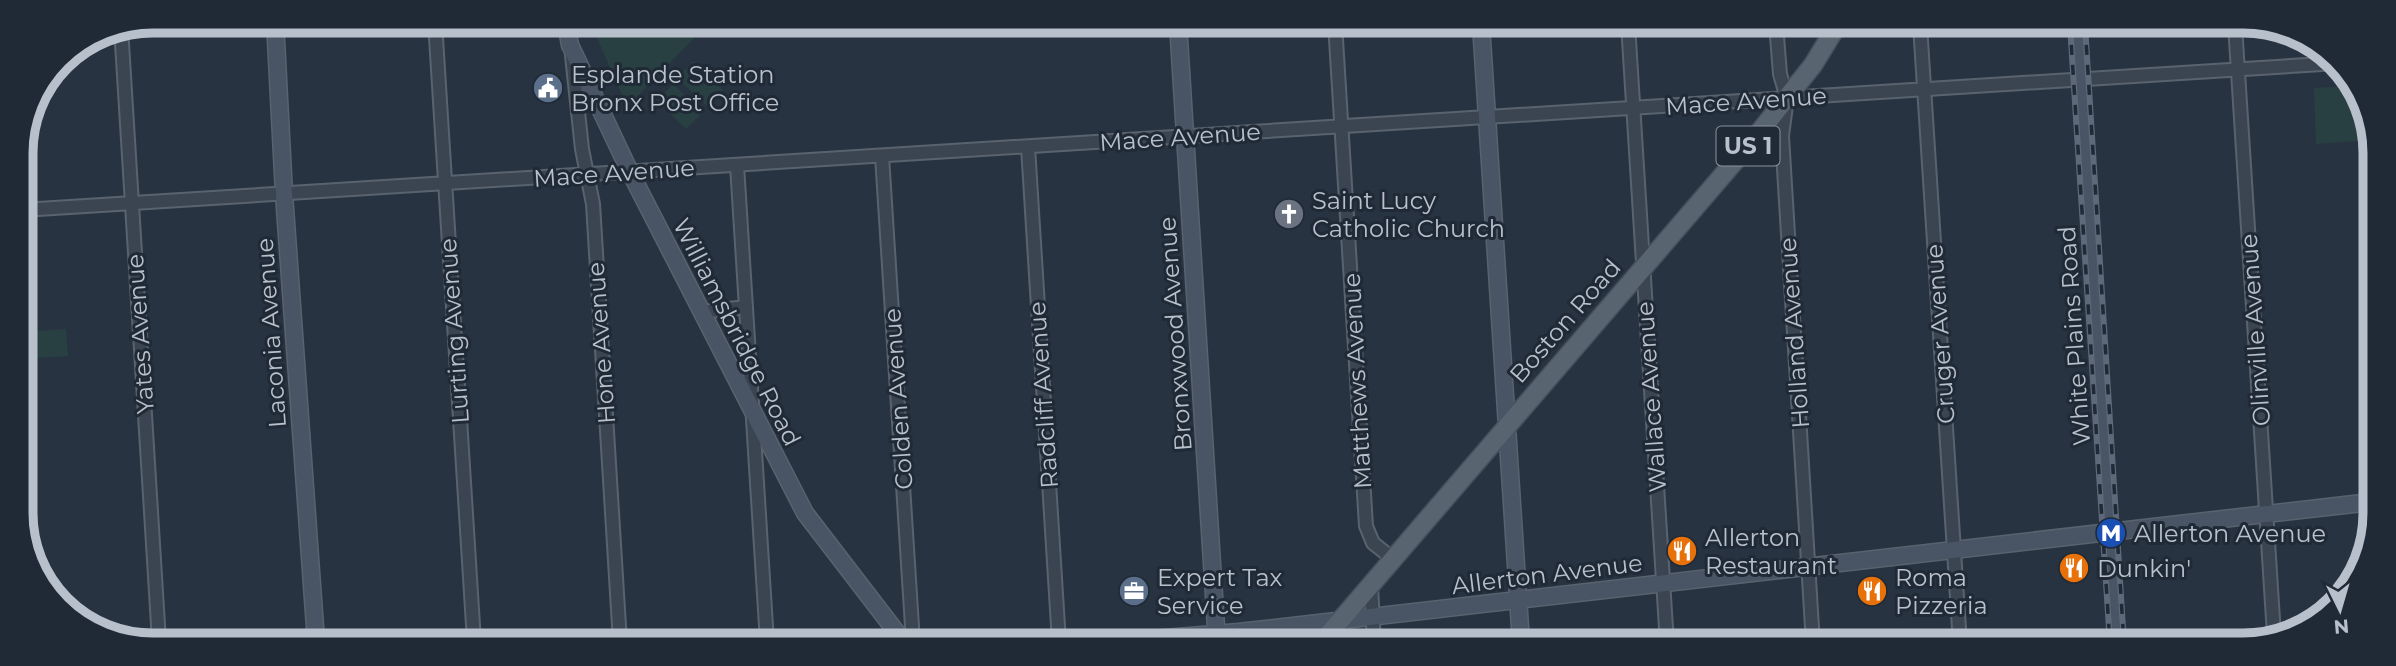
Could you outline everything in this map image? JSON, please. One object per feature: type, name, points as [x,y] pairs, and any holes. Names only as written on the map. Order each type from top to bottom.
[{"type":"main road","name":"Laconia Avenue","points":[[276,33],[284,194],[315,633]]},
{"type":"main road","name":"Williamsbridge Road","points":[[568,33],[570,45],[630,172],[805,513],[897,633]]},
{"type":"main road","name":"Bronxwood Avenue","points":[[1179,33],[1216,632]]},
{"type":"main road","points":[[1482,33],[1520,632]]},
{"type":"main road","name":"Boston Road","points":[[1330,632],[1754,140],[1813,65],[1833,33]]},
{"type":"main road","name":"White Plains Road","points":[[2078,33],[2116,632]]},
{"type":"main road","name":"Allerton Avenue","points":[[1259,632],[1340,620],[2363,503]]},
{"type":"street","name":"Lurting Avenue","points":[[436,33],[473,633]]},
{"type":"street","name":"Matthews Avenue","points":[[1336,33],[1366,526],[1373,543],[1393,559]]},
{"type":"street","name":"Wallace Avenue","points":[[1629,33],[1666,632]]},
{"type":"street","name":"Holland Avenue","points":[[1777,33],[1780,74],[1787,98],[1782,145],[1812,632]]},
{"type":"street","name":"Cruger Avenue","points":[[1920,33],[1958,632]]},
{"type":"street","name":"Olinville Avenue","points":[[2236,33],[2274,628]]},
{"type":"street","name":"Yates Avenue","points":[[122,38],[159,633]]},
{"type":"street","name":"Hone Avenue","points":[[570,45],[582,149],[593,204],[619,633]]},
{"type":"street","name":"Mace Avenue","points":[[34,209],[2324,65]]},
{"type":"street","name":"Radcliff Avenue","points":[[1028,147],[1058,633]]},
{"type":"street","name":"Colden Avenue","points":[[882,156],[912,633]]},
{"type":"street","points":[[737,165],[766,633]]},
{"type":"street","points":[[702,312],[746,307]]},
{"type":"street","points":[[1371,585],[1374,632]]},
{"type":"green space","points":[[595,33],[699,33],[627,107]]},
{"type":"green space","points":[[694,61],[723,90],[707,106],[677,78]]},
{"type":"green space","points":[[673,84],[703,112],[686,129],[657,101]]},
{"type":"green space","points":[[2342,86],[2354,107],[2361,141],[2316,144],[2314,88]]},
{"type":"green space","points":[[66,329],[68,356],[33,358],[33,331]]},
{"type":"railway","points":[[2071,33],[2109,632]]},
{"type":"railway","points":[[2086,33],[2123,632]]},
{"type":"place","name":"Esplande Station Bronx Post Office","points":[[548,88]]},
{"type":"place","name":"Saint Lucy Catholic Church","points":[[1289,214]]},
{"type":"place","name":"Allerton Avenue","points":[[2111,533]]},
{"type":"place","name":"Allerton Restaurant","points":[[1682,551]]},
{"type":"place","name":"Dunkin'","points":[[2074,568]]},
{"type":"place","name":"Expert Tax Service","points":[[1134,591]]},
{"type":"place","name":"Roma Pizzeria","points":[[1872,591]]}]
